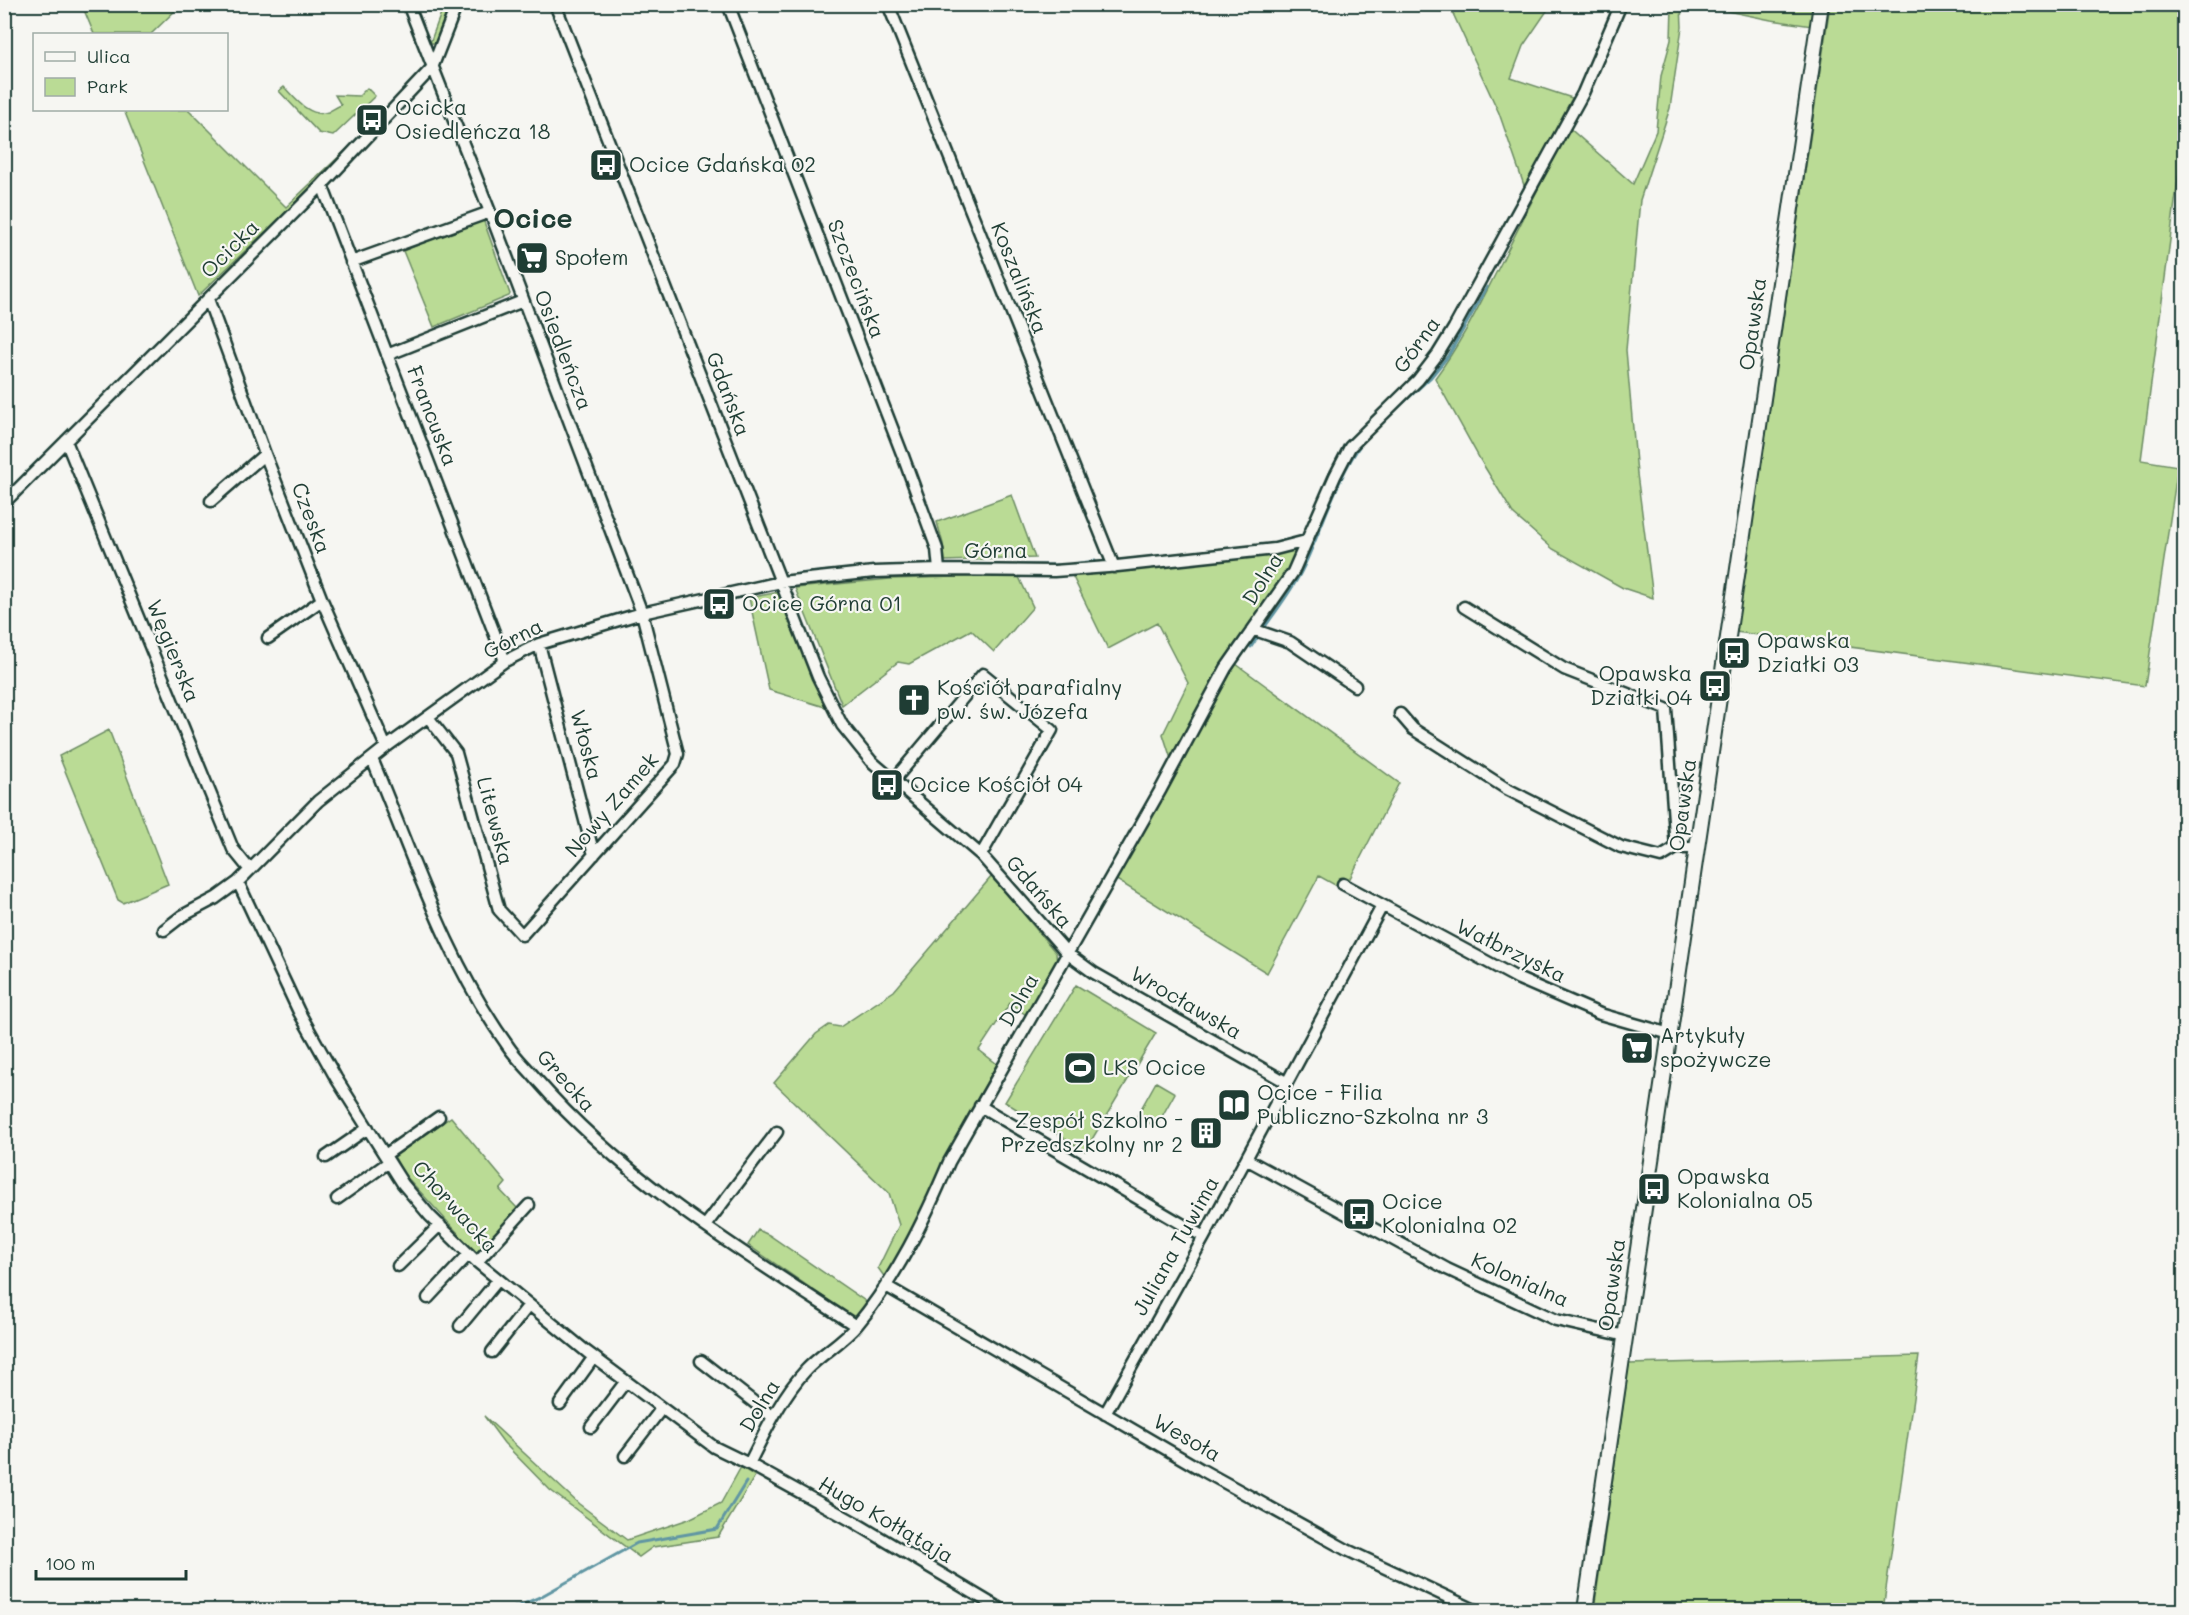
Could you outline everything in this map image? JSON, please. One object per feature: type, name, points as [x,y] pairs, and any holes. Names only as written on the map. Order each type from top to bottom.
[{"type":"main road","name":"Opawska","points":[[1586,1611],[1821,4]]},
{"type":"street","name":"Osiedleńcza","points":[[408,4],[490,212],[642,613]]},
{"type":"street","name":"Ocicka","points":[[4,504],[321,185],[432,68],[457,4]]},
{"type":"street","name":"Gdańska","points":[[555,4],[818,677],[842,724],[871,761],[981,855],[1068,954]]},
{"type":"street","name":"Szczecińska","points":[[728,4],[903,456],[937,549],[939,570]]},
{"type":"street","name":"Koszalińska","points":[[888,4],[1114,567]]},
{"type":"street","name":"Górna","points":[[164,930],[182,916],[216,898],[238,882],[318,801],[386,747],[505,661],[539,644],[642,613],[781,582],[874,572],[1054,571],[1114,567],[1275,549],[1306,541],[1350,447],[1418,380],[1454,328],[1583,93],[1621,4]]},
{"type":"street","name":"Francuska","points":[[321,185],[505,661]]},
{"type":"street","points":[[351,262],[490,212]]},
{"type":"street","name":"Czeska","points":[[208,299],[322,600],[386,747]]},
{"type":"street","points":[[387,355],[523,301]]},
{"type":"street","name":"Węgierska","points":[[66,441],[233,849],[250,870]]},
{"type":"street","points":[[211,501],[265,454]]},
{"type":"street","name":"Dolna","points":[[749,1464],[773,1417],[806,1370],[856,1326],[886,1286],[929,1209],[949,1162],[1161,789],[1226,668],[1260,631],[1293,572],[1306,541]]},
{"type":"street","points":[[268,638],[322,600]]},
{"type":"street","points":[[1464,607],[1564,669],[1666,709],[1676,848]]},
{"type":"street","name":"Nowy Zamek","points":[[522,934],[675,764],[678,754],[642,613]]},
{"type":"street","points":[[1260,631],[1290,642],[1355,686]]},
{"type":"street","name":"Włoska","points":[[539,644],[594,855]]},
{"type":"street","name":"Gdańska","points":[[894,780],[983,674],[1052,730],[981,855]]},
{"type":"street","points":[[1400,714],[1413,729],[1507,789],[1621,847],[1661,857],[1676,848],[1698,848]]},
{"type":"street","name":"Litewska","points":[[428,717],[456,753],[499,910],[522,934]]},
{"type":"street","name":"Grecka","points":[[372,759],[454,956],[508,1046],[572,1119],[647,1182],[705,1226],[856,1326]]},
{"type":"street","name":"Chorwacka","points":[[238,882],[299,1012],[403,1184],[440,1225],[498,1280],[594,1357],[714,1447],[749,1464]]},
{"type":"street","name":"Wałbrzyska","points":[[1344,884],[1519,979],[1600,1014],[1670,1034]]},
{"type":"street","name":"Juliana Tuwima","points":[[1105,1414],[1204,1237],[1382,906]]},
{"type":"street","name":"Wrocławska","points":[[1068,954],[1094,973],[1286,1082]]},
{"type":"street","points":[[980,1106],[1204,1237]]},
{"type":"street","points":[[337,1199],[439,1117]]},
{"type":"street","points":[[326,1157],[368,1128]]},
{"type":"street","points":[[705,1226],[777,1132]]},
{"type":"street","name":"Kolonialna","points":[[1246,1159],[1447,1269],[1556,1320],[1626,1336]]},
{"type":"street","points":[[428,1298],[529,1205]]},
{"type":"street","points":[[398,1266],[440,1225]]},
{"type":"street","points":[[460,1326],[498,1280]]},
{"type":"street","name":"Wesoła","points":[[886,1286],[1105,1414],[1347,1550],[1475,1611]]},
{"type":"street","points":[[492,1352],[529,1305]]},
{"type":"street","points":[[560,1404],[594,1357]]},
{"type":"street","points":[[701,1361],[773,1417]]},
{"type":"street","points":[[591,1427],[626,1381]]},
{"type":"street","points":[[625,1456],[662,1408]]},
{"type":"street","name":"Hugo Kołłątaja","points":[[749,1464],[854,1522],[1002,1611]]},
{"type":"green space","points":[[82,5],[181,5],[152,33],[94,33]]},
{"type":"green space","points":[[444,5],[453,5],[439,43],[430,43]]},
{"type":"green space","points":[[1449,5],[1551,5],[1523,46],[1511,78],[1572,98],[1525,188],[1499,113]]},
{"type":"green space","points":[[1672,5],[1681,5],[1682,27],[1670,108],[1640,200],[1626,350],[1637,474],[1653,598],[1623,588],[1553,549],[1514,515],[1435,378],[1478,307],[1568,127],[1633,184],[1656,131],[1661,76],[1671,40]]},
{"type":"green space","points":[[1698,5],[1815,5],[1812,26]]},
{"type":"green space","points":[[1830,5],[2184,5],[2184,134],[2141,460],[2178,466],[2145,686],[1736,632]]},
{"type":"green space","points":[[284,87],[298,102],[315,113],[328,112],[341,105],[335,95],[359,96],[367,88],[375,96],[333,136],[319,133],[279,91]]},
{"type":"green space","points":[[124,111],[190,111],[286,207],[350,146],[288,210],[198,296]]},
{"type":"green space","points":[[483,219],[510,294],[434,327],[403,251]]},
{"type":"green space","points":[[1012,495],[1035,558],[945,561],[937,522]]},
{"type":"green space","points":[[1303,544],[1291,570],[1172,762],[1163,734],[1188,683],[1157,623],[1108,649],[1072,575]]},
{"type":"green space","points":[[1018,575],[1033,607],[994,652],[971,630],[909,664],[898,662],[842,705],[795,588],[890,579]]},
{"type":"green space","points":[[779,592],[825,707],[769,690],[749,598]]},
{"type":"green space","points":[[1236,664],[1399,783],[1344,890],[1319,876],[1267,973],[1115,879]]},
{"type":"green space","points":[[109,730],[168,884],[123,903],[118,900],[59,756]]},
{"type":"green space","points":[[992,876],[1056,953],[1057,965],[1026,1015],[1010,1003],[979,1050],[997,1064],[964,1122],[939,1171],[932,1194],[886,1279],[878,1268],[899,1225],[889,1193],[774,1083],[816,1034],[829,1025],[840,1027],[894,991]]},
{"type":"green space","name":"LKS Ocice","points":[[1076,985],[1156,1033],[1085,1151],[1005,1102]]},
{"type":"green space","points":[[1156,1082],[1175,1093],[1156,1127],[1137,1116]]},
{"type":"green space","points":[[451,1117],[506,1183],[500,1190],[518,1209],[476,1253],[403,1173],[394,1156]]},
{"type":"green space","points":[[758,1230],[769,1235],[868,1303],[857,1320],[748,1245]]},
{"type":"green space","points":[[1919,1356],[1883,1610],[1594,1610],[1629,1364]]},
{"type":"green space","points":[[484,1416],[579,1504],[627,1540],[689,1519],[721,1503],[741,1467],[755,1476],[718,1537],[653,1547],[639,1557],[550,1490],[504,1443]]},
{"type":"waterway","points":[[1376,428],[1430,378],[1448,356],[1487,287]]},
{"type":"waterway","points":[[1251,647],[1297,580],[1337,488],[1363,441]]},
{"type":"waterway","points":[[1281,542],[1291,539]]},
{"type":"waterway","points":[[1121,560],[1275,544]]},
{"type":"waterway","points":[[1019,565],[1066,565],[1095,561]]},
{"type":"waterway","points":[[798,574],[862,568]]},
{"type":"waterway","points":[[510,1610],[540,1597],[637,1543],[717,1529],[746,1482]]},
{"type":"place","name":"Ocicka Osiedleńcza 18","points":[[372,120]]},
{"type":"place","name":"Ocice Gdańska 02","points":[[606,165]]},
{"type":"place","name":"Społem","points":[[532,258]]},
{"type":"place","name":"Ocice Górna 01","points":[[719,604]]},
{"type":"place","name":"Opawska Działki 03","points":[[1734,653]]},
{"type":"place","name":"Opawska Działki 04","points":[[1715,686]]},
{"type":"place","name":"Kościół parafialny pw. św. Józefa","points":[[914,700]]},
{"type":"place","name":"Ocice Kościół 04","points":[[887,785]]},
{"type":"place","name":"Artykuły spożywcze","points":[[1637,1048]]},
{"type":"place","name":"LKS Ocice","points":[[1080,1068]]},
{"type":"place","name":"Ocice - Filia Publiczno-Szkolna nr 3","points":[[1234,1105]]},
{"type":"place","name":"Zespół Szkolno - Przedszkolny nr 2","points":[[1206,1133]]},
{"type":"place","name":"Opawska Kolonialna 05","points":[[1654,1189]]},
{"type":"place","name":"Ocice Kolonialna 02","points":[[1359,1214]]},
{"type":"district","name":"Ocice","points":[[533,219]]}]
